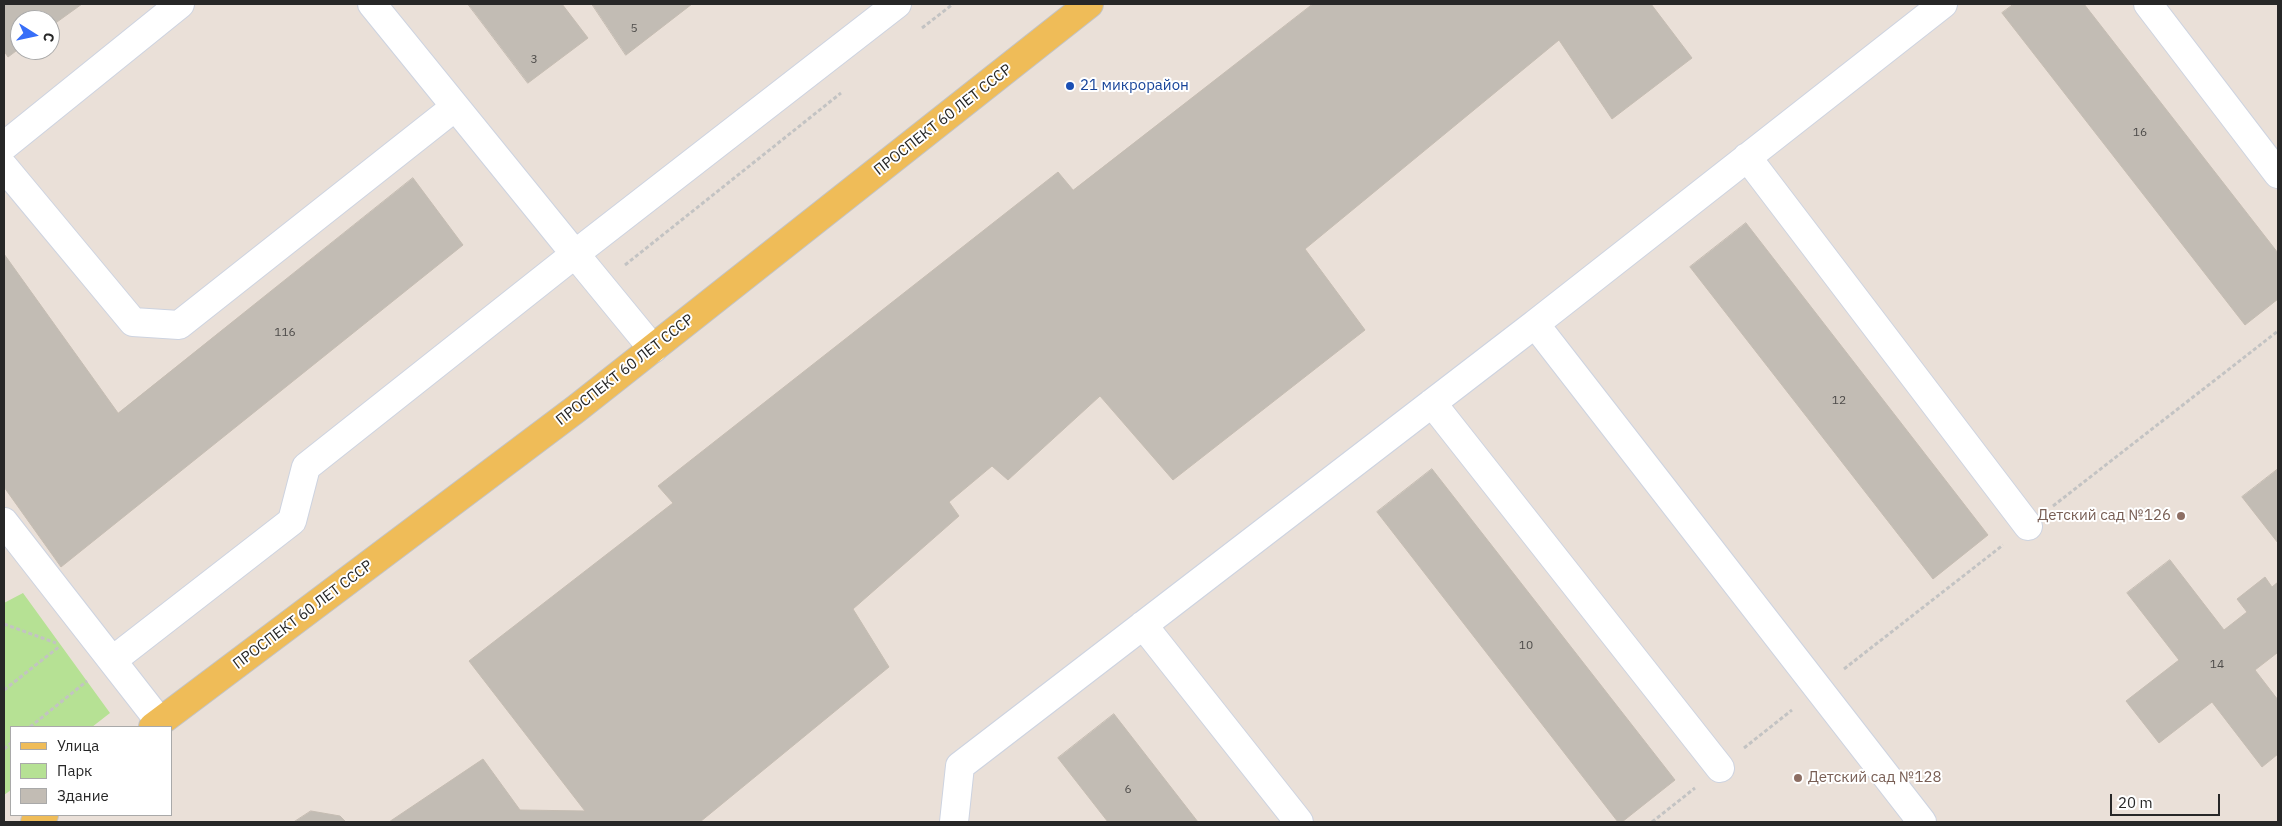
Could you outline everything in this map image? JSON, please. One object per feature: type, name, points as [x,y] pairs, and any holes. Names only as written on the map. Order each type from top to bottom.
[{"type":"main road","name":"ПРОСПЕКТ 60 ЛЕТ СССР","points":[[156,725],[576,410],[1089,4]]},
{"type":"lane","points":[[4,146],[180,4]]},
{"type":"lane","points":[[372,4],[653,349]]},
{"type":"lane","points":[[113,660],[292,521],[306,467],[575,254],[897,4]]},
{"type":"lane","points":[[954,822],[960,766],[1535,324],[1943,4]]},
{"type":"lane","points":[[2148,4],[2278,174]]},
{"type":"lane","points":[[4,167],[133,322],[179,325],[455,107]]},
{"type":"lane","points":[[1747,157],[2028,526]]},
{"type":"lane","points":[[1535,324],[1922,822]]},
{"type":"lane","points":[[1432,403],[1720,768]]},
{"type":"lane","points":[[4,522],[113,660],[156,725]]},
{"type":"lane","points":[[1143,625],[1299,822]]},
{"type":"path","points":[[920,30],[952,4]]},
{"type":"path","points":[[600,284],[842,92]]},
{"type":"path","points":[[1652,822],[1818,689],[2278,331]]},
{"type":"path","points":[[4,624],[61,645],[4,690]]},
{"type":"path","points":[[31,726],[113,660]]},
{"type":"green space","points":[[23,593],[110,713],[93,726],[10,726],[10,791],[4,795],[4,603]]},
{"type":"building","points":[[4,4],[82,4],[60,20],[60,10],[10,10],[10,56],[8,57],[4,51]]},
{"type":"building","points":[[468,4],[562,4],[588,38],[528,83]]},
{"type":"building","points":[[592,4],[692,4],[626,55]]},
{"type":"building","points":[[1313,4],[1651,4],[1692,58],[1612,119],[1559,40],[1305,249],[1365,330],[1173,480],[1100,396],[1008,480],[992,466],[949,502],[959,516],[853,609],[889,667],[700,822],[389,822],[483,759],[520,810],[585,811],[469,661],[673,503],[658,486],[1058,172],[1073,190]]},
{"type":"building","points":[[2014,4],[2084,4],[2278,253],[2278,299],[2245,325],[2002,13]]},
{"type":"building","points":[[413,178],[463,245],[61,567],[4,487],[4,254],[118,413]]},
{"type":"building","points":[[1746,223],[1988,535],[1933,579],[1690,267]]},
{"type":"building","points":[[1432,469],[1675,780],[1622,822],[1618,822],[1377,512]]},
{"type":"building","points":[[2278,469],[2278,543],[2242,497]]},
{"type":"building","points":[[2170,560],[2224,630],[2247,612],[2237,599],[2265,577],[2272,587],[2278,582],[2278,654],[2255,670],[2278,700],[2278,754],[2262,767],[2212,702],[2159,743],[2126,701],[2179,660],[2127,593]]},
{"type":"building","points":[[1114,714],[1198,822],[1108,822],[1058,758]]},
{"type":"building","points":[[311,811],[340,816],[346,822],[294,822]]},
{"type":"place","name":"21 микрорайон","points":[[1070,86]]},
{"type":"place","name":"Детский сад №126","points":[[2181,516]]},
{"type":"place","name":"Детский сад №128","points":[[1798,778]]}]
